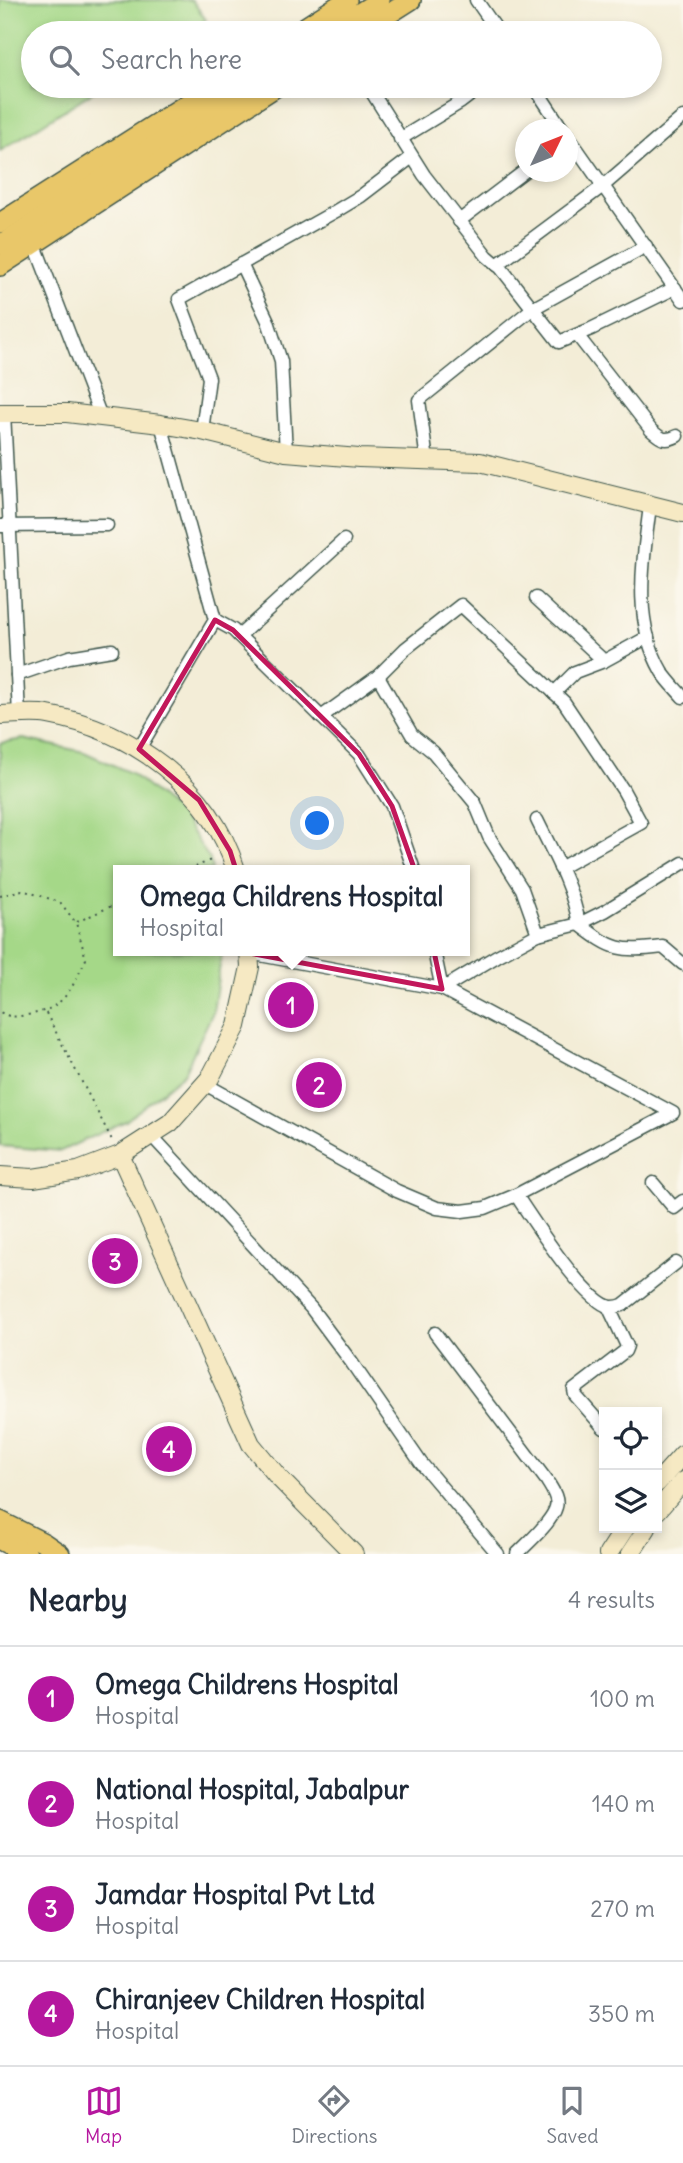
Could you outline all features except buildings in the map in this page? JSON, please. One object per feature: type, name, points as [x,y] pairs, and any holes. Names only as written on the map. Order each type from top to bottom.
[{"type":"main road","points":[[315,21],[347,0]]},
{"type":"main road","points":[[346,21],[380,0]]},
{"type":"main road","points":[[378,21],[411,0]]},
{"type":"main road","points":[[0,223],[196,98]]},
{"type":"main road","points":[[0,245],[238,98]]},
{"type":"main road","points":[[0,266],[35,245],[240,98]]},
{"type":"main road","points":[[0,1521],[48,1550]]},
{"type":"main road","points":[[0,1540],[27,1554]]},
{"type":"street","points":[[476,0],[491,21]]},
{"type":"street","points":[[375,98],[412,157],[459,221],[559,342],[675,288]]},
{"type":"street","points":[[400,139],[466,98]]},
{"type":"street","points":[[542,98],[556,119]]},
{"type":"street","points":[[497,265],[603,186],[683,117]]},
{"type":"street","points":[[578,151],[683,300]]},
{"type":"street","points":[[202,431],[209,378],[179,299],[360,196],[412,157]]},
{"type":"street","points":[[459,221],[515,178]]},
{"type":"street","points":[[35,245],[101,417]]},
{"type":"street","points":[[427,461],[419,400],[532,309],[646,246]]},
{"type":"street","points":[[242,264],[268,321],[281,361],[286,452]]},
{"type":"street","points":[[577,335],[651,430],[662,439],[668,440],[677,436]]},
{"type":"street","points":[[19,715],[5,525],[2,413],[67,413],[161,424],[202,431],[286,452],[480,462],[683,513]]},
{"type":"street","points":[[161,424],[215,620],[239,636],[359,754],[392,806],[412,865]]},
{"type":"street","points":[[650,506],[640,588],[648,637],[663,673],[683,697]]},
{"type":"street","points":[[5,525],[107,525]]},
{"type":"street","points":[[239,636],[344,540]]},
{"type":"street","points":[[536,597],[604,661]]},
{"type":"street","points":[[321,717],[378,676],[405,649],[461,604],[554,693],[574,717],[623,790],[641,823],[560,868]]},
{"type":"street","points":[[139,749],[215,620]]},
{"type":"street","points":[[554,693],[575,672],[604,661],[648,637]]},
{"type":"street","points":[[17,675],[69,657],[112,650]]},
{"type":"street","points":[[378,676],[412,735],[433,752],[475,803],[489,837],[522,889],[538,934]]},
{"type":"street","points":[[0,715],[46,715],[104,729],[156,759],[199,800],[230,851],[234,865]]},
{"type":"street","points":[[537,820],[560,868],[579,924],[618,949],[632,951],[663,947],[683,964]]},
{"type":"street","points":[[442,989],[538,934],[579,924],[683,863]]},
{"type":"street","points":[[0,1176],[33,1178],[78,1171],[120,1155],[170,1123],[210,1078],[237,1026],[250,967],[249,956]]},
{"type":"street","points":[[270,956],[442,989],[678,1118]]},
{"type":"street","points":[[435,956],[442,989]]},
{"type":"street","points":[[205,1084],[397,1191],[437,1208],[462,1211],[485,1208],[516,1195],[678,1118]]},
{"type":"street","points":[[151,1135],[310,1308],[352,1363],[421,1463],[498,1554]]},
{"type":"street","points":[[120,1155],[251,1444],[279,1478],[354,1554]]},
{"type":"street","points":[[653,1183],[674,1208],[683,1201]]},
{"type":"street","points":[[516,1195],[570,1271],[608,1306],[627,1346],[625,1351],[575,1390],[575,1395],[599,1422]]},
{"type":"street","points":[[608,1306],[614,1308],[623,1305],[676,1263]]},
{"type":"street","points":[[435,1334],[555,1495],[556,1507],[544,1527],[517,1554]]},
{"type":"street","points":[[662,1477],[683,1454]]},
{"type":"street","points":[[662,1505],[683,1481]]},
{"type":"street","points":[[608,1554],[622,1533]]},
{"type":"street","points":[[630,1554],[644,1533]]},
{"type":"path","points":[[200,865],[230,851]]},
{"type":"path","points":[[0,896],[22,890],[60,902],[76,923],[86,959],[69,995],[46,1013],[9,1018],[0,1012]]},
{"type":"path","points":[[76,923],[113,906]]},
{"type":"path","points":[[46,1013],[120,1155]]},
{"type":"highlighted area","points":[[215,620],[233,630],[359,754],[392,806],[419,882],[442,989],[249,953],[248,908],[230,851],[199,800],[139,749]]},
{"type":"green space","points":[[0,0],[192,0],[206,20],[21,21],[21,98],[83,98],[0,151]]},
{"type":"green space","points":[[23,739],[84,752],[131,773],[181,815],[211,865],[113,865],[113,956],[221,956],[213,1012],[184,1073],[126,1121],[61,1151],[0,1146],[0,743]]},
{"type":"place","name":"Omega Childrens Hospital","points":[[291,1005]]},
{"type":"place","name":"National Hospital, Jabalpur","points":[[319,1085]]},
{"type":"place","name":"Jamdar Hospital Pvt Ltd","points":[[115,1261]]},
{"type":"place","name":"Chiranjeev Children Hospital","points":[[169,1449]]}]
